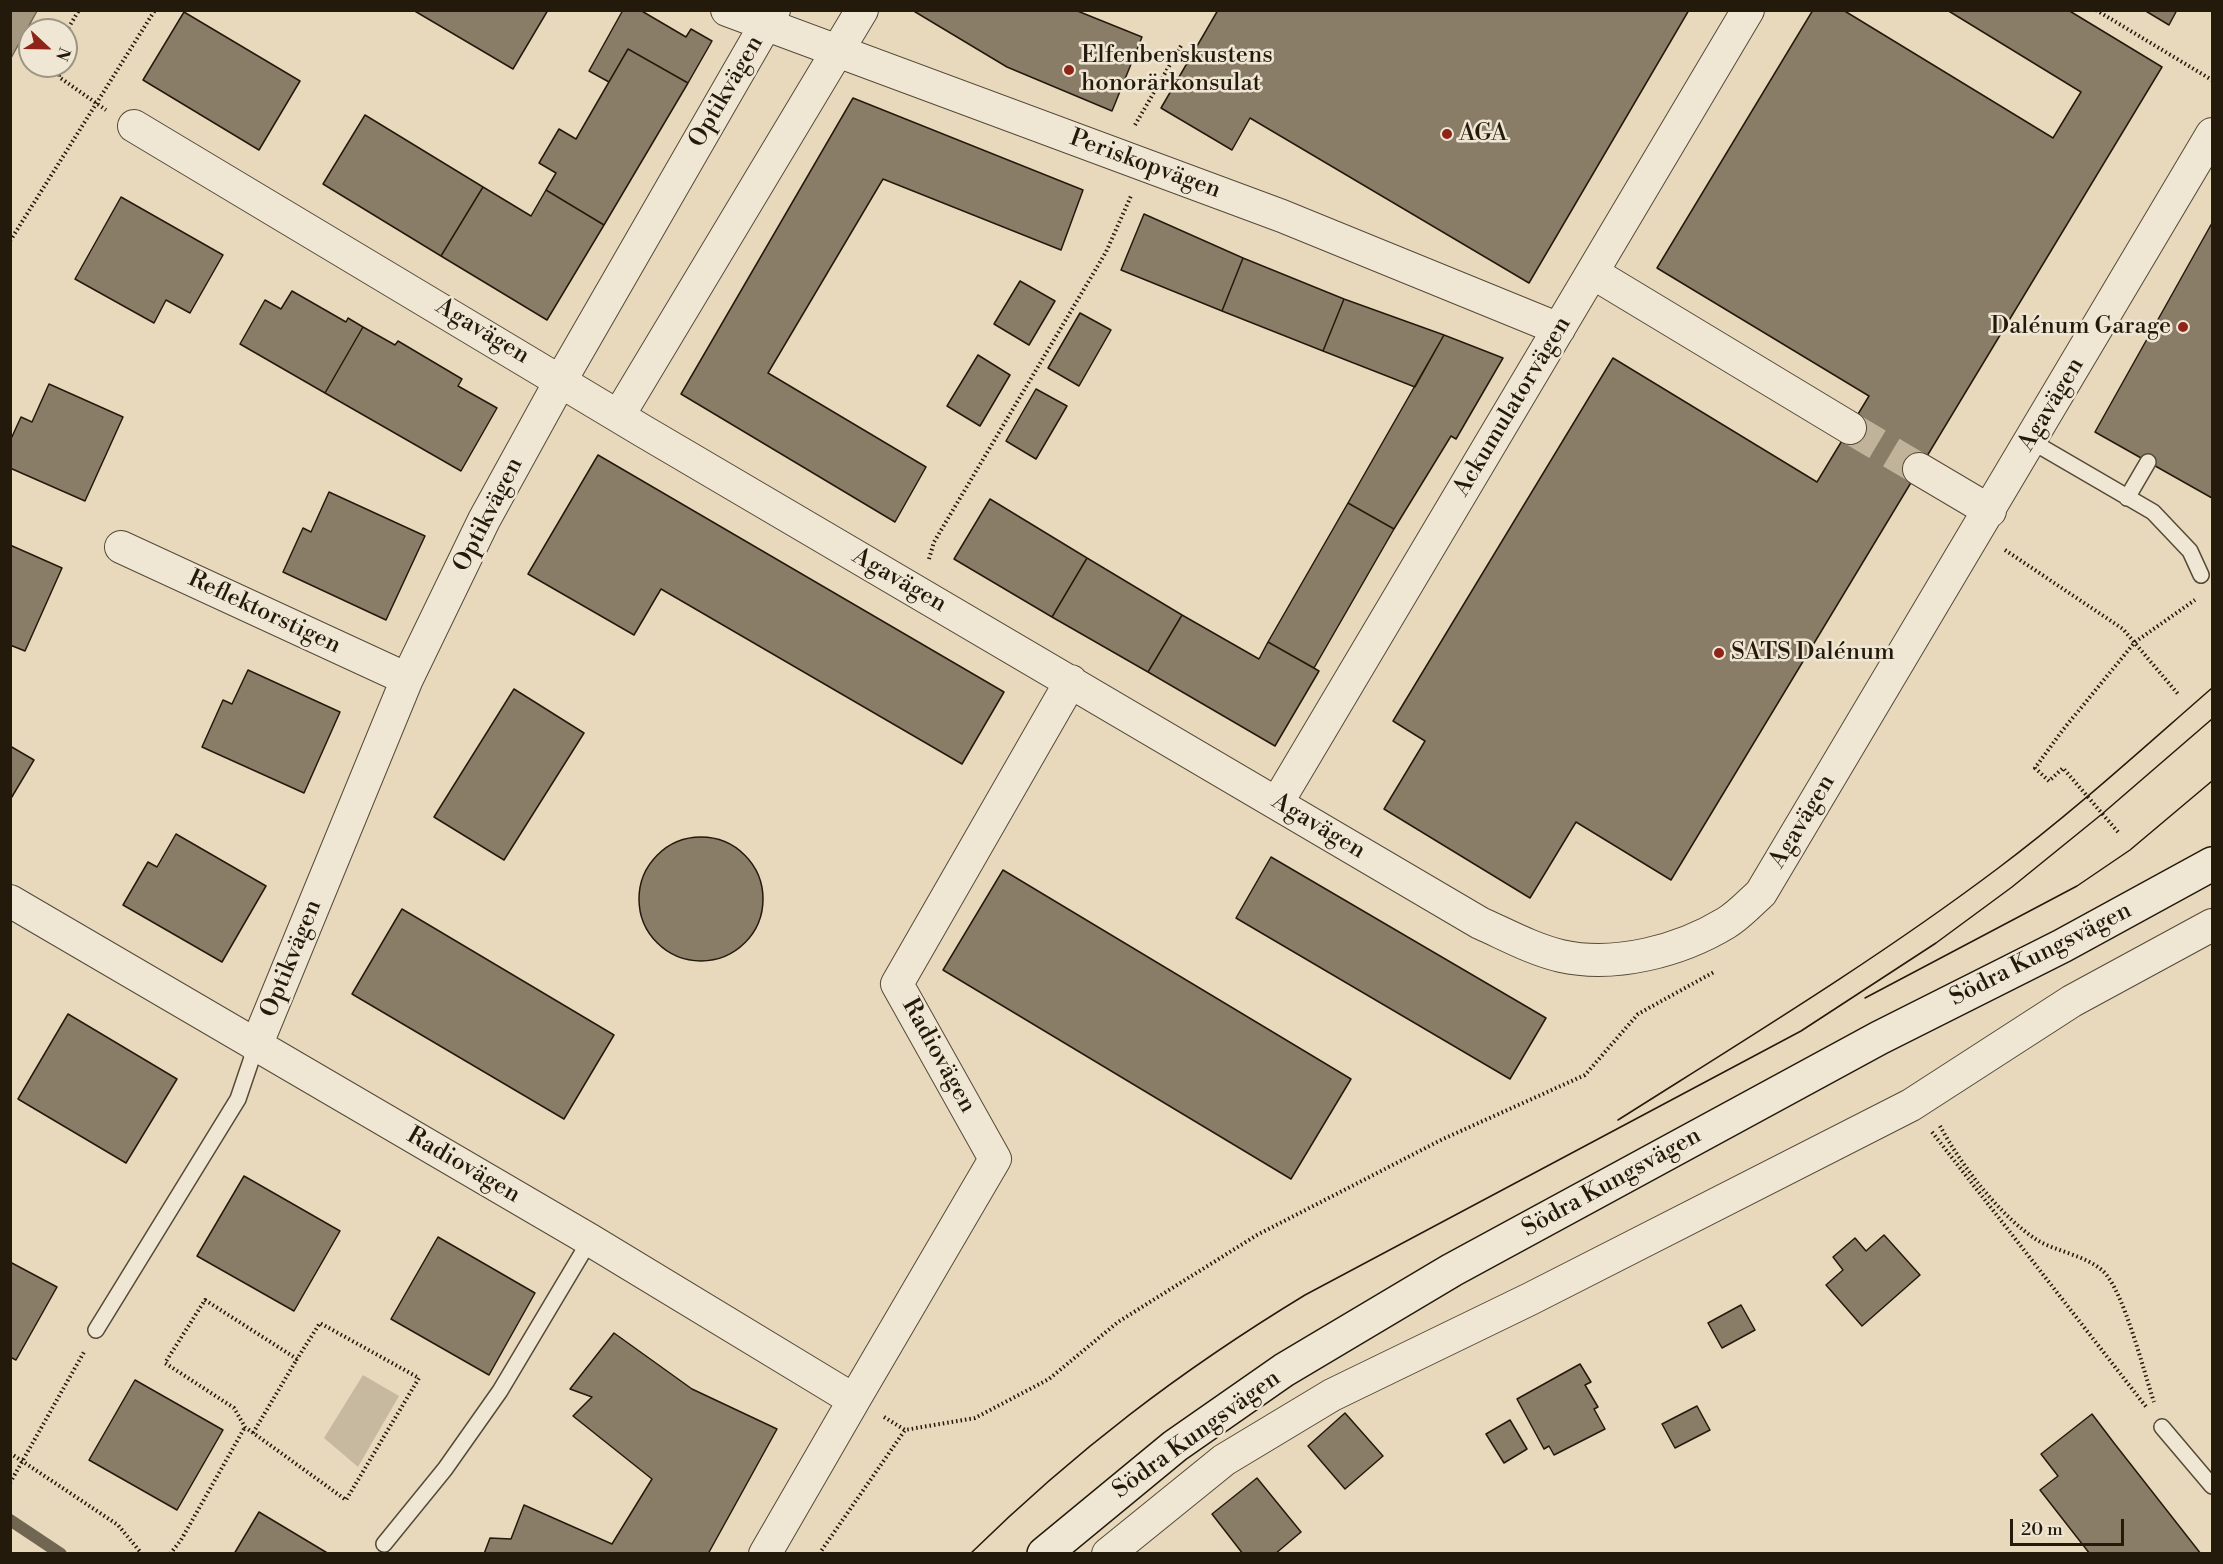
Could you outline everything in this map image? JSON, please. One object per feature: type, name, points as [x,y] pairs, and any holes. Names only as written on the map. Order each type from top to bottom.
[{"type":"main road","name":"Södra Kungsvägen","points":[[1044,1554],[1193,1433],[1284,1370],[1452,1270],[1879,1038],[2062,946],[2212,864]]},
{"type":"street","name":"Periskopvägen","points":[[728,10],[769,18],[838,51],[1282,216],[1558,329]]},
{"type":"street","points":[[619,415],[862,10]]},
{"type":"street","name":"Ackumulatorvägen","points":[[1277,803],[1748,10]]},
{"type":"street","name":"Optikvägen","points":[[256,1046],[407,679],[484,520],[561,380],[769,18]]},
{"type":"street","name":"Agavägen","points":[[134,126],[919,593],[1480,922],[1529,946],[1563,956],[1607,959],[1648,954],[1696,939],[1728,922],[1761,893],[2212,134]]},
{"type":"street","points":[[1593,273],[1850,428]]},
{"type":"street","points":[[1919,469],[1990,511]]},
{"type":"street","name":"Reflektorstigen","points":[[121,547],[407,679]]},
{"type":"street","name":"Radiovägen","points":[[765,1554],[995,1159],[897,984],[1071,681]]},
{"type":"street","name":"Radiovägen","points":[[10,901],[590,1240],[854,1400]]},
{"type":"street","name":"Södra Kungsvägen","points":[[1108,1554],[1224,1460],[1332,1395],[1530,1299],[1917,1101],[2072,1001],[2212,925]]},
{"type":"lane","points":[[2031,441],[2153,512],[2190,551],[2200,575]]},
{"type":"lane","points":[[2127,498],[2148,462]]},
{"type":"lane","points":[[96,1330],[238,1099],[256,1046]]},
{"type":"lane","points":[[384,1544],[445,1469],[500,1391],[590,1240]]},
{"type":"lane","points":[[2162,1427],[2212,1486]]},
{"type":"path","points":[[10,241],[155,10]]},
{"type":"path","points":[[2097,10],[2212,80]]},
{"type":"path","points":[[919,593],[934,542],[1106,252],[1132,160],[1182,44]]},
{"type":"path","points":[[60,78],[95,104]]},
{"type":"path","points":[[2004,549],[2123,629],[2178,694]]},
{"type":"path","points":[[2118,832],[2063,768],[2049,781],[2035,768],[2062,731],[2135,642],[2203,595]]},
{"type":"path","points":[[819,1554],[905,1430],[975,1418],[1049,1379],[1118,1322],[1257,1235],[1443,1139],[1586,1075],[1638,1014],[1721,969]]},
{"type":"path","points":[[1917,1101],[1999,1207],[2038,1240],[2076,1256],[2103,1272],[2115,1290],[2162,1427]]},
{"type":"path","points":[[1917,1101],[2162,1427]]},
{"type":"path","points":[[253,1433],[320,1323],[419,1378],[346,1500],[253,1433],[245,1427],[234,1408],[165,1363],[205,1300],[297,1359]]},
{"type":"path","points":[[10,1483],[24,1463],[96,1330]]},
{"type":"path","points":[[170,1554],[181,1540],[245,1427]]},
{"type":"path","points":[[10,1453],[118,1525],[142,1554]]},
{"type":"shaded area","points":[[10,11],[37,11],[33,18],[18,18],[18,45],[11,58]]},
{"type":"shaded area","points":[[363,1375],[399,1396],[358,1467],[324,1438]]},
{"type":"building","points":[[413,10],[548,10],[513,69]]},
{"type":"building","points":[[623,10],[640,10],[686,37],[691,29],[712,41],[688,83],[628,49],[609,82],[589,71]]},
{"type":"building","points":[[912,10],[1075,10],[1142,37],[1112,111],[1007,67]]},
{"type":"building","name":"AGA","points":[[1218,10],[1689,10],[1529,283],[1250,118],[1232,150],[1161,108]]},
{"type":"building","points":[[1813,10],[1843,10],[2053,138],[2081,92],[1947,10],[2068,10],[2162,67],[1671,880],[1576,822],[1530,898],[1384,809],[1425,741],[1393,721],[1613,358],[1817,482],[1869,396],[1657,268]]},
{"type":"building","points":[[2144,10],[2177,10],[2169,25]]},
{"type":"building","points":[[184,12],[300,81],[259,150],[143,80]]},
{"type":"building","points":[[628,49],[688,83],[604,225],[546,190],[556,173],[539,163],[559,129],[576,139]]},
{"type":"building","points":[[853,98],[1083,190],[1061,250],[883,179],[768,373],[926,467],[895,522],[681,394]]},
{"type":"building","points":[[365,115],[483,187],[441,256],[323,184]]},
{"type":"building","points":[[483,187],[531,216],[546,190],[604,225],[547,320],[441,256]]},
{"type":"building","points":[[121,197],[223,255],[190,313],[166,300],[154,323],[75,279]]},
{"type":"building","points":[[1144,214],[1243,258],[1222,311],[1121,270]]},
{"type":"building","name":"Dalénum Garage","points":[[2212,223],[2212,498],[2095,432]]},
{"type":"building","points":[[1243,258],[1344,299],[1323,351],[1222,311]]},
{"type":"building","points":[[1020,281],[1055,301],[1029,345],[994,324]]},
{"type":"building","points":[[292,291],[346,322],[348,318],[363,327],[325,393],[240,344],[265,300],[281,309]]},
{"type":"building","points":[[1344,299],[1444,335],[1415,387],[1323,351]]},
{"type":"building","points":[[1080,313],[1111,330],[1079,386],[1048,368]]},
{"type":"building","points":[[363,327],[395,345],[398,341],[462,379],[458,386],[497,408],[461,471],[325,393]]},
{"type":"building","points":[[1444,335],[1503,358],[1456,439],[1451,436],[1394,529],[1348,503]]},
{"type":"building","points":[[978,355],[1010,375],[980,426],[947,406]]},
{"type":"building","points":[[49,384],[123,417],[85,501],[10,468],[10,441],[21,417],[32,422]]},
{"type":"building","points":[[1036,389],[1067,406],[1036,459],[1006,441]]},
{"type":"building","points":[[598,455],[1004,692],[962,764],[661,589],[634,635],[528,574]]},
{"type":"building","points":[[329,492],[425,536],[386,620],[283,572],[303,528],[311,532]]},
{"type":"building","points":[[990,499],[1087,558],[1052,617],[954,559]]},
{"type":"building","points":[[1348,503],[1394,529],[1314,668],[1268,642]]},
{"type":"building","points":[[10,545],[62,568],[25,651],[10,645]]},
{"type":"building","points":[[1087,558],[1182,615],[1148,672],[1052,617]]},
{"type":"building","points":[[1182,615],[1259,659],[1268,642],[1319,671],[1275,746],[1148,672]]},
{"type":"building","points":[[248,670],[340,712],[304,793],[202,747],[223,700],[232,704]]},
{"type":"building","points":[[514,689],[584,733],[504,860],[434,817]]},
{"type":"building","points":[[10,746],[34,760],[10,800]]},
{"type":"building","points":[[176,834],[266,886],[222,962],[123,905],[148,862],[157,867]]},
{"type":"building","points":[[701,837],[725,841],[745,855],[759,875],[763,899],[759,923],[745,943],[725,957],[701,961],[677,957],[657,943],[643,923],[639,899],[643,875],[657,855],[677,841]]},
{"type":"building","points":[[1271,857],[1546,1018],[1510,1079],[1236,918]]},
{"type":"building","points":[[1003,870],[1351,1079],[1291,1179],[943,970]]},
{"type":"building","points":[[402,909],[614,1035],[564,1119],[352,994]]},
{"type":"building","points":[[68,1014],[177,1079],[126,1163],[18,1099]]},
{"type":"building","points":[[244,1176],[340,1231],[294,1311],[197,1256]]},
{"type":"building","points":[[1884,1235],[1920,1275],[1862,1326],[1826,1285],[1843,1270],[1833,1257],[1855,1238],[1866,1251]]},
{"type":"building","points":[[438,1237],[535,1293],[489,1375],[391,1319]]},
{"type":"building","points":[[10,1262],[57,1287],[16,1360],[10,1357]]},
{"type":"building","points":[[1741,1305],[1755,1330],[1722,1348],[1708,1323]]},
{"type":"building","points":[[614,1333],[692,1389],[777,1429],[708,1554],[484,1554],[490,1538],[511,1539],[524,1505],[612,1544],[652,1479],[573,1416],[592,1397],[570,1389]]},
{"type":"building","points":[[1580,1364],[1591,1382],[1585,1385],[1598,1407],[1594,1409],[1605,1429],[1554,1455],[1549,1446],[1544,1449],[1517,1399]]},
{"type":"building","points":[[135,1380],[223,1430],[177,1510],[89,1460]]},
{"type":"building","points":[[1697,1406],[1710,1430],[1675,1448],[1662,1424]]},
{"type":"building","points":[[1345,1413],[1383,1456],[1345,1489],[1308,1446]]},
{"type":"building","points":[[2092,1414],[2201,1554],[2090,1554],[2040,1490],[2058,1476],[2041,1454]]},
{"type":"building","points":[[1510,1420],[1527,1449],[1504,1463],[1486,1434]]},
{"type":"building","points":[[1257,1478],[1301,1532],[1275,1554],[1243,1554],[1212,1514]]},
{"type":"building","points":[[259,1512],[329,1554],[234,1554]]},
{"type":"waterway","points":[[10,1520],[61,1554]]},
{"type":"tunnel","points":[[1850,428],[1919,469]]},
{"type":"tram line","points":[[1618,1120],[1810,998],[1951,903],[2052,826],[2212,688]]},
{"type":"tram line","points":[[970,1554],[1009,1516],[1130,1414],[1259,1324],[1305,1295],[1801,1031],[1936,943],[2012,887],[2102,814],[2212,719]]},
{"type":"tram line","points":[[1865,998],[2077,886],[2130,850],[2212,781]]},
{"type":"place","name":"Elfenbenskustens honorärkonsulat","points":[[1069,70]]},
{"type":"place","name":"AGA","points":[[1447,134]]},
{"type":"place","name":"Dalénum Garage","points":[[2183,327]]},
{"type":"place","name":"SATS Dalénum","points":[[1719,653]]}]
